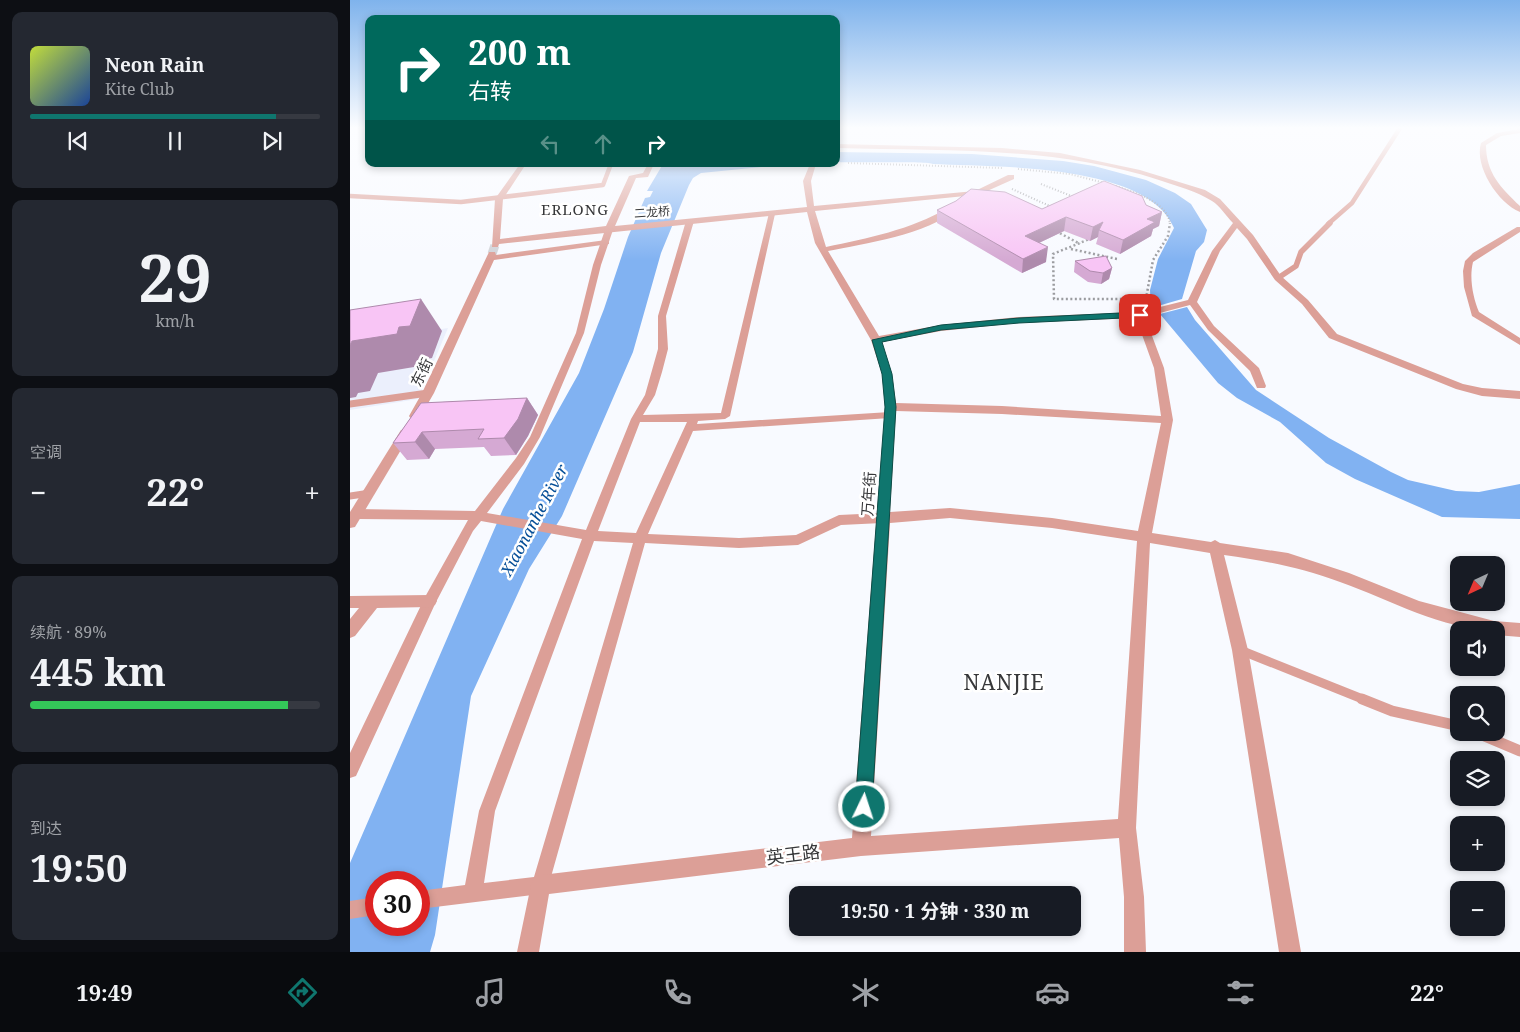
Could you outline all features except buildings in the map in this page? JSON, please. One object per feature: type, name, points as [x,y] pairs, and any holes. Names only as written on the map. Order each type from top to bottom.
[{"type":"street","points":[[517,172],[499,198],[493,250],[606,242]]},
{"type":"street","points":[[350,770],[430,601],[477,516],[520,461],[536,437],[580,333],[597,265],[615,226],[633,176],[645,175],[646,172]]},
{"type":"street","name":"万年街","points":[[809,172],[806,181],[811,210],[823,250],[876,340],[887,374],[890,411],[861,846]]},
{"type":"street","points":[[1142,172],[1202,192],[1214,199],[1250,236],[1278,278],[1305,302],[1333,336],[1460,386],[1482,392],[1520,395]]},
{"type":"street","points":[[1487,172],[1489,179],[1520,210]]},
{"type":"street","points":[[823,250],[874,239],[935,219],[974,193],[998,183],[1013,173]]},
{"type":"street","name":"二龙桥","points":[[493,250],[615,226],[771,214],[974,193]]},
{"type":"street","points":[[692,423],[725,416],[771,214]]},
{"type":"street","points":[[466,894],[487,811],[592,536],[613,474],[636,419],[650,395],[663,349],[662,316],[688,221]]},
{"type":"street","points":[[1192,302],[1216,251],[1237,223]]},
{"type":"street","points":[[1520,229],[1469,260],[1467,270],[1472,308],[1475,314],[1520,342]]},
{"type":"street","name":"东街","points":[[353,518],[370,493],[428,393],[493,250]]},
{"type":"street","points":[[876,340],[941,328],[1019,320],[1144,312],[1192,302]]},
{"type":"street","points":[[1192,302],[1211,328],[1255,370],[1261,386]]},
{"type":"street","points":[[1135,952],[1134,897],[1127,828],[1144,537],[1167,420],[1159,368],[1144,312]]},
{"type":"street","points":[[636,419],[692,423],[890,411],[1002,410],[1167,420]]},
{"type":"street","points":[[528,952],[541,885],[640,539],[692,423]]},
{"type":"street","points":[[353,518],[477,516],[592,536],[739,543],[790,541],[806,537],[839,520],[950,513],[1052,523],[1216,546],[1288,559],[1344,577],[1417,607],[1494,628],[1520,630]]},
{"type":"street","points":[[1216,546],[1240,650],[1282,914],[1290,952]]},
{"type":"street","points":[[350,602],[430,601]]},
{"type":"street","points":[[350,632],[373,602]]},
{"type":"street","name":"英王路","points":[[430,899],[861,846],[1127,828]]},
{"type":"street","points":[[350,910],[365,908]]},
{"type":"lane","points":[[350,196],[461,202],[603,185],[608,172]]},
{"type":"lane","points":[[1278,278],[1296,266],[1301,252],[1312,239],[1352,203],[1372,172]]},
{"type":"lane","points":[[350,404],[428,393]]},
{"type":"lane","points":[[350,496],[370,493]]},
{"type":"lane","points":[[1240,650],[1392,711],[1450,724]]},
{"type":"lane","points":[[1496,741],[1520,751]]},
{"type":"path","points":[[1013,173],[1070,174],[1106,183],[1138,194],[1160,209],[1168,218],[1170,228],[1154,259],[1146,288],[1144,312]]},
{"type":"path","points":[[998,183],[1056,209],[1048,212]]},
{"type":"path","points":[[1041,184],[1080,198],[1072,202]]},
{"type":"path","points":[[1048,228],[1080,244]]},
{"type":"path","points":[[1096,236],[1070,249],[1053,254],[1054,299],[1126,299]]},
{"type":"path","points":[[1070,249],[1117,259]]},
{"type":"shaded area","points":[[448,328],[418,399],[350,410],[350,344]]},
{"type":"water","name":"Xiaonanhe River","points":[[658,172],[707,172],[701,173],[693,178],[689,185],[661,253],[633,352],[562,516],[529,569],[471,696],[435,935],[430,952],[350,952],[350,863],[503,509],[579,373],[604,309],[628,237],[645,198],[650,197],[653,191],[647,191]]},
{"type":"water","points":[[1062,172],[1118,172],[1146,180],[1175,193],[1191,204],[1207,230],[1204,242],[1196,251],[1182,299],[1151,308],[1150,290],[1158,259],[1174,228],[1159,207],[1134,191],[1102,180]]},
{"type":"water","points":[[1187,307],[1195,320],[1256,390],[1329,438],[1408,480],[1456,491],[1479,492],[1520,484],[1520,519],[1442,517],[1355,479],[1326,463],[1280,422],[1237,398],[1218,383],[1160,314]]},
{"type":"tunnel","points":[[492,254],[495,245]]},
{"type":"district","name":"ERLONG","points":[[575,209]]},
{"type":"district","name":"NANJIE","points":[[1004,682]]},
{"type":"route","points":[[864,807],[882,518],[891,407],[887,374],[876,340],[941,328],[1019,320],[1140,315]]}]
